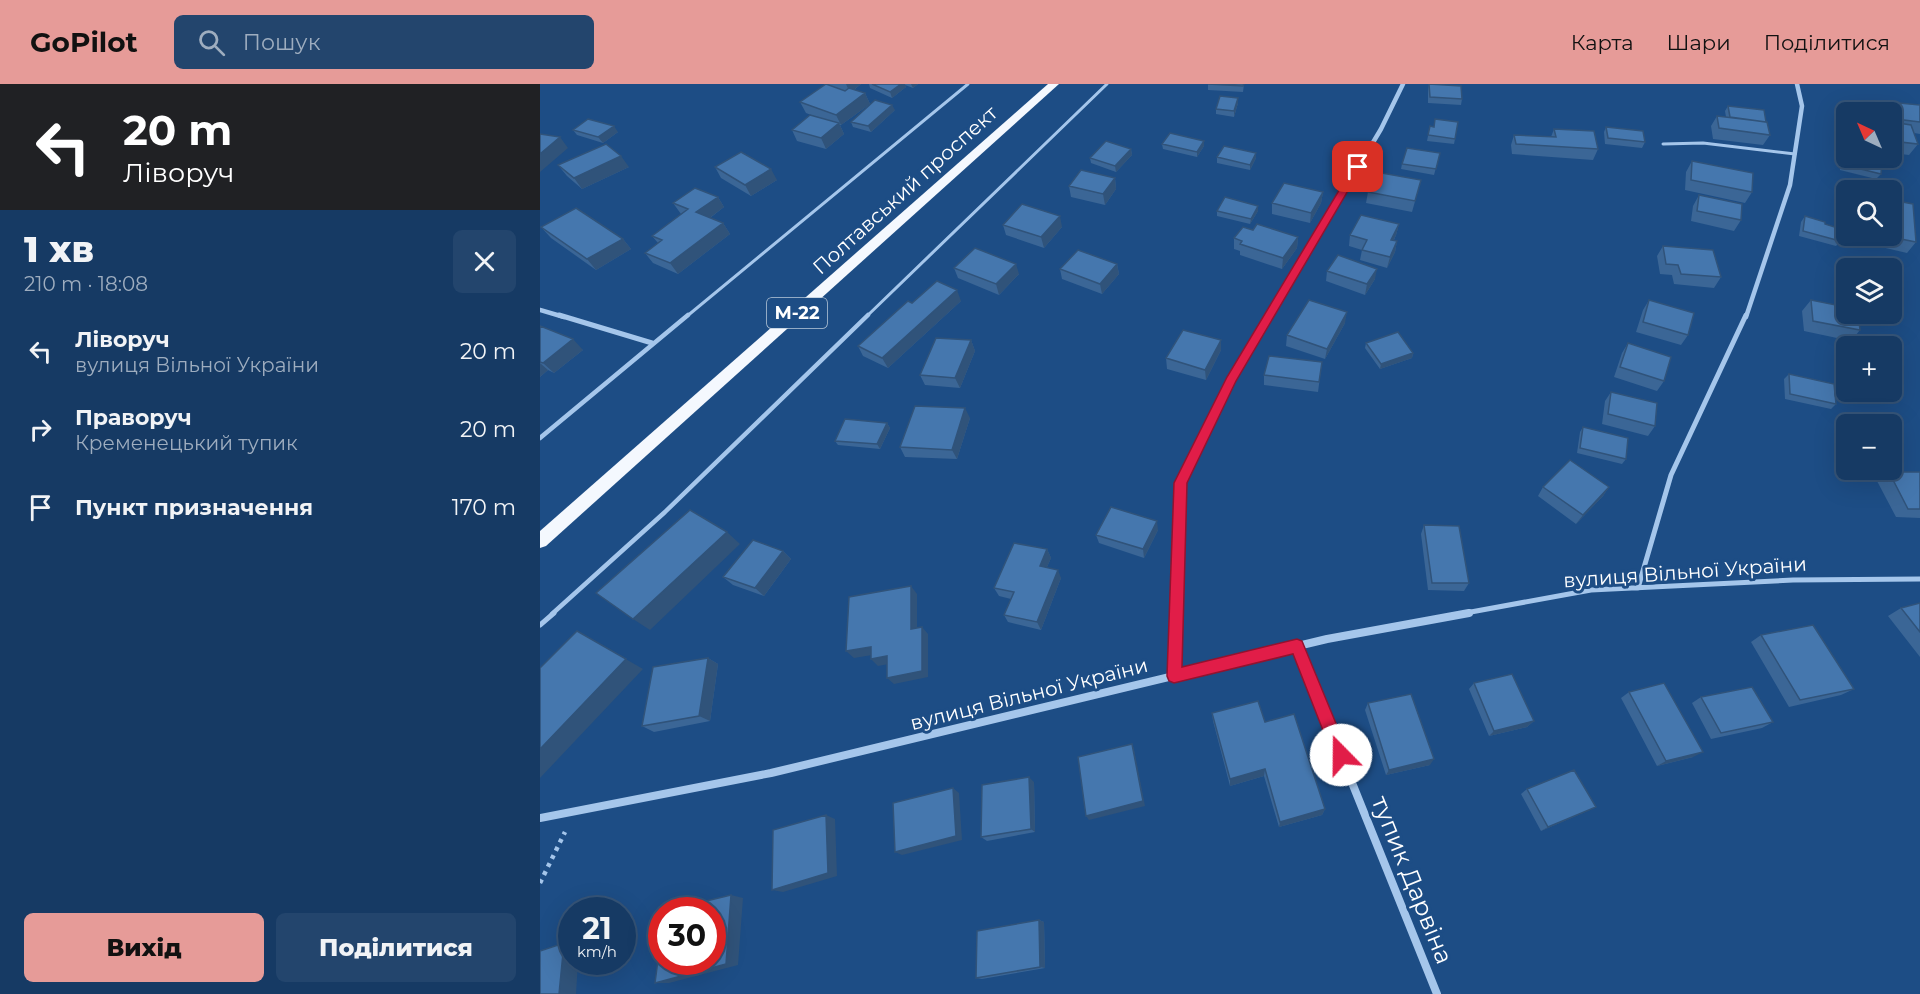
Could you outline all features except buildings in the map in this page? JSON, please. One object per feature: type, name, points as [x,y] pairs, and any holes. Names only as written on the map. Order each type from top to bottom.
[{"type":"highway","name":"Полтавський проспект","points":[[540,542],[1054,84]]},
{"type":"street","points":[[1174,676],[1180,483],[1231,380],[1381,129],[1403,84]]},
{"type":"street","points":[[1638,588],[1671,475],[1744,322],[1790,185],[1802,106],[1797,84]]},
{"type":"street","points":[[540,310],[652,343]]},
{"type":"street","name":"вулиця Вільної України","points":[[540,818],[771,773],[1297,646],[1591,590],[1792,580],[1920,579]]},
{"type":"street","name":"тупик Дарвіна","points":[[1297,646],[1437,994]]},
{"type":"lane","points":[[540,438],[652,343],[968,84]]},
{"type":"lane","points":[[540,625],[665,512],[1107,84]]},
{"type":"lane","points":[[1663,144],[1703,143],[1795,154]]},
{"type":"path","points":[[540,883],[576,811]]},
{"type":"route","points":[[1341,755],[1297,646],[1174,676],[1180,483],[1231,380],[1358,167]]}]
